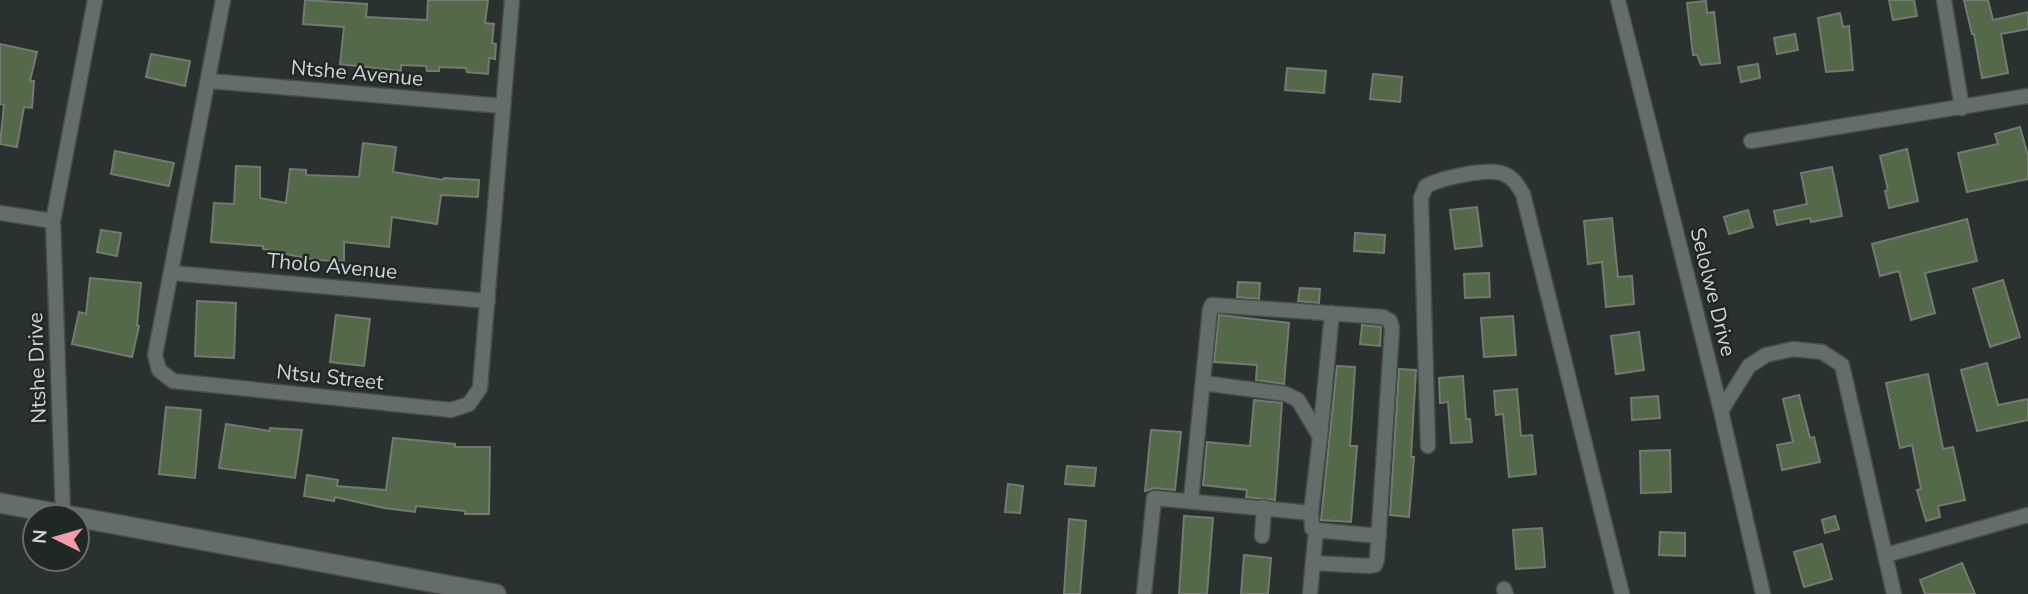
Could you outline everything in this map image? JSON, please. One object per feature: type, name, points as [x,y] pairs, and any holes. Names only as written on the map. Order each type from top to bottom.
[{"type":"street","name":"Ntshe Drive","points":[[63,503],[53,221],[95,0]]},
{"type":"street","name":"Ntsu Street","points":[[223,0],[155,355],[159,370],[173,382],[451,410],[469,404],[480,388],[512,0]]},
{"type":"street","name":"Selolwe Drive","points":[[1618,0],[1721,411],[1763,594]]},
{"type":"street","points":[[1944,0],[1962,108]]},
{"type":"street","name":"Ntshe Avenue","points":[[209,82],[502,106]]},
{"type":"street","points":[[1751,141],[2028,96]]},
{"type":"street","points":[[1428,446],[1421,198],[1426,186],[1437,180],[1494,171],[1515,181],[1523,194],[1622,594]]},
{"type":"street","points":[[0,213],[53,221]]},
{"type":"street","name":"Tholo Avenue","points":[[172,273],[488,301]]},
{"type":"street","points":[[1191,500],[1212,305],[1384,317],[1390,321],[1392,328],[1379,536],[1374,565],[1313,563]]},
{"type":"street","points":[[1332,313],[1311,513],[1312,528],[1379,536]]},
{"type":"street","points":[[1721,411],[1749,366],[1766,355],[1793,349],[1822,352],[1842,365],[1894,594]]},
{"type":"street","points":[[1203,383],[1286,394],[1298,400],[1320,437]]},
{"type":"street","points":[[1144,594],[1154,498],[1311,513]]},
{"type":"street","points":[[0,503],[21,507]]},
{"type":"street","points":[[1262,536],[1264,507]]},
{"type":"street","points":[[1886,555],[2028,515]]},
{"type":"street","points":[[91,519],[496,594]]},
{"type":"street","points":[[1310,594],[1316,530]]},
{"type":"building","points":[[305,0],[367,4],[366,17],[427,20],[428,0],[488,0],[485,23],[494,24],[492,43],[496,44],[495,59],[489,58],[488,74],[467,72],[466,68],[439,67],[439,71],[427,71],[426,66],[401,65],[401,71],[340,64],[344,27],[303,24]]},
{"type":"building","points":[[1889,0],[1914,0],[1917,16],[1893,20]]},
{"type":"building","points":[[1964,0],[1988,0],[1993,20],[2028,12],[2028,29],[2001,34],[2008,73],[1982,78]]},
{"type":"building","points":[[1706,1],[1707,13],[1714,12],[1720,63],[1701,65],[1697,55],[1693,55],[1687,3]]},
{"type":"building","points":[[1840,13],[1843,27],[1849,26],[1853,70],[1826,72],[1818,18]]},
{"type":"building","points":[[1795,34],[1798,50],[1777,54],[1774,38]]},
{"type":"building","points":[[0,44],[37,52],[30,81],[34,81],[32,108],[24,107],[17,147],[0,144],[4,105],[0,104]]},
{"type":"building","points":[[151,54],[190,61],[185,86],[146,77]]},
{"type":"building","points":[[1758,64],[1760,78],[1741,82],[1738,67]]},
{"type":"building","points":[[1287,68],[1326,71],[1324,93],[1285,90]]},
{"type":"building","points":[[1373,74],[1402,77],[1400,102],[1370,99]]},
{"type":"building","points":[[2020,127],[2028,156],[2028,179],[1967,192],[1958,153],[1998,144],[1995,134]]},
{"type":"building","points":[[363,143],[396,147],[393,172],[443,180],[479,180],[478,197],[441,195],[437,224],[392,217],[389,247],[344,242],[344,261],[314,260],[263,249],[263,246],[211,242],[214,203],[234,204],[236,166],[260,167],[260,198],[286,203],[290,169],[306,170],[306,175],[359,177]]},
{"type":"building","points":[[1907,149],[1918,201],[1889,208],[1880,156]]},
{"type":"building","points":[[115,151],[174,163],[169,186],[111,174]]},
{"type":"building","points":[[1832,167],[1842,216],[1811,222],[1810,218],[1777,225],[1774,211],[1807,204],[1801,173]]},
{"type":"building","points":[[1477,207],[1482,246],[1455,249],[1450,210]]},
{"type":"building","points":[[1748,210],[1753,227],[1729,234],[1724,217]]},
{"type":"building","points":[[1612,218],[1618,277],[1632,276],[1634,304],[1606,307],[1602,262],[1588,264],[1584,221]]},
{"type":"building","points":[[1967,219],[1977,261],[1925,273],[1935,313],[1911,320],[1899,271],[1880,276],[1872,244]]},
{"type":"building","points":[[101,230],[121,233],[117,256],[97,252]]},
{"type":"building","points":[[1355,233],[1385,235],[1384,253],[1354,251]]},
{"type":"building","points":[[1489,273],[1490,297],[1465,298],[1464,274]]},
{"type":"building","points":[[90,278],[141,283],[139,326],[132,357],[72,344],[79,312],[86,314]]},
{"type":"building","points":[[2003,280],[2020,337],[1990,347],[1973,289]]},
{"type":"building","points":[[1238,282],[1260,283],[1259,299],[1237,297]]},
{"type":"building","points":[[1300,288],[1320,289],[1319,303],[1298,301]]},
{"type":"building","points":[[197,301],[236,303],[234,358],[195,356]]},
{"type":"building","points":[[336,315],[370,319],[364,366],[330,362]]},
{"type":"building","points":[[1219,315],[1289,323],[1284,384],[1256,380],[1257,365],[1214,362]]},
{"type":"building","points":[[1513,316],[1516,355],[1484,357],[1481,318]]},
{"type":"building","points":[[1362,325],[1381,327],[1380,346],[1360,344]]},
{"type":"building","points":[[1639,332],[1644,370],[1616,374],[1611,336]]},
{"type":"building","points":[[1987,363],[1998,405],[2028,399],[2028,420],[1977,431],[1961,370]]},
{"type":"building","points":[[1337,366],[1355,367],[1350,446],[1357,446],[1351,522],[1321,520]]},
{"type":"building","points":[[1399,369],[1416,370],[1411,457],[1414,457],[1409,517],[1390,515]]},
{"type":"building","points":[[1928,374],[1943,449],[1953,447],[1965,500],[1938,506],[1940,517],[1926,521],[1917,490],[1921,489],[1912,445],[1900,448],[1886,383]]},
{"type":"building","points":[[1463,376],[1466,419],[1470,419],[1472,442],[1451,443],[1448,402],[1440,403],[1439,378]]},
{"type":"building","points":[[1517,389],[1521,436],[1532,435],[1536,474],[1509,477],[1503,414],[1496,415],[1494,391]]},
{"type":"building","points":[[1799,395],[1810,438],[1814,437],[1820,462],[1782,470],[1777,445],[1793,442],[1783,399]]},
{"type":"building","points":[[1658,396],[1660,418],[1632,420],[1631,398]]},
{"type":"building","points":[[1254,400],[1282,403],[1275,500],[1246,497],[1247,490],[1203,485],[1207,442],[1250,446]]},
{"type":"building","points":[[166,407],[201,410],[195,478],[159,474]]},
{"type":"building","points":[[226,424],[270,431],[270,428],[302,430],[295,478],[219,468]]},
{"type":"building","points":[[1151,430],[1181,432],[1175,490],[1154,488],[1145,491]]},
{"type":"building","points":[[393,438],[455,444],[455,447],[490,447],[489,514],[465,514],[465,511],[416,506],[415,512],[335,497],[334,501],[304,496],[307,475],[338,480],[337,486],[386,490]]},
{"type":"building","points":[[1670,450],[1671,492],[1641,493],[1640,451]]},
{"type":"building","points":[[1067,466],[1096,468],[1094,486],[1065,484]]},
{"type":"building","points":[[1008,484],[1023,486],[1020,513],[1005,512]]},
{"type":"building","points":[[1184,516],[1213,518],[1207,594],[1179,594]]},
{"type":"building","points":[[1835,516],[1839,529],[1825,533],[1822,520]]},
{"type":"building","points":[[1069,519],[1086,521],[1080,594],[1064,594]]},
{"type":"building","points":[[1542,528],[1545,567],[1516,569],[1513,530]]},
{"type":"building","points":[[1660,532],[1685,533],[1685,556],[1659,555]]},
{"type":"building","points":[[1822,544],[1832,579],[1804,587],[1794,552]]},
{"type":"building","points":[[1244,555],[1271,558],[1268,594],[1241,594]]},
{"type":"building","points":[[1962,563],[1975,594],[1925,594],[1920,580]]}]
